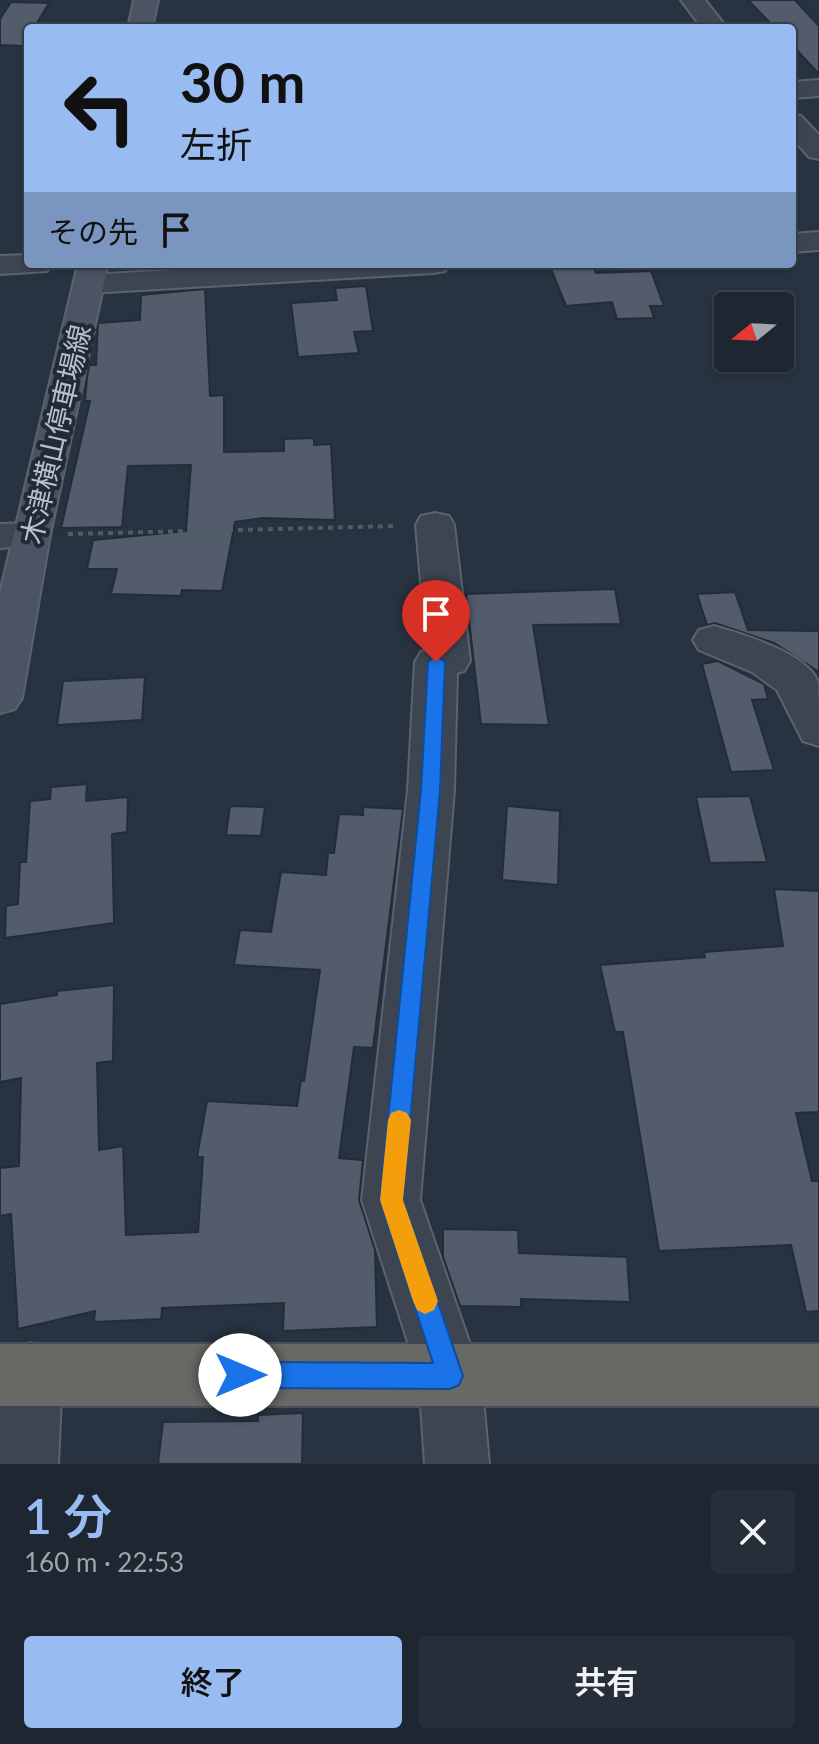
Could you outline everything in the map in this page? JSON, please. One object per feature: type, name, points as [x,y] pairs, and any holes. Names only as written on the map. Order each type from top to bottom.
[{"type":"highway","points":[[15,1375],[819,1375]]},
{"type":"main road","points":[[141,24],[146,0]]},
{"type":"main road","name":"木津横山停車場線","points":[[0,698],[16,535],[91,274]]},
{"type":"street","points":[[693,0],[712,24]]},
{"type":"street","points":[[796,90],[819,88]]},
{"type":"street","points":[[796,126],[819,151]]},
{"type":"street","points":[[796,243],[819,241]]},
{"type":"street","points":[[0,265],[24,264]]},
{"type":"street","points":[[91,274],[306,268]]},
{"type":"street","points":[[435,525],[449,661],[436,662],[431,790],[391,1200],[450,1376],[457,1464]]},
{"type":"street","points":[[714,640],[775,662],[798,681],[811,704],[819,730]]},
{"type":"street","points":[[15,1375],[26,1464]]},
{"type":"path","points":[[16,535],[435,525]]},
{"type":"building","points":[[748,0],[795,0],[819,26],[819,74],[796,49],[796,24],[771,24]]},
{"type":"building","points":[[11,2],[49,3],[36,24],[24,24],[23,46],[0,45],[0,19]]},
{"type":"building","points":[[594,268],[596,273],[651,271],[664,306],[650,306],[654,318],[617,319],[612,302],[566,306],[551,269]]},
{"type":"building","points":[[366,286],[373,331],[354,332],[359,353],[298,357],[291,303],[337,300],[335,288]]},
{"type":"building","points":[[205,289],[210,396],[224,395],[224,452],[284,451],[284,439],[314,438],[314,445],[331,444],[335,520],[262,518],[235,522],[222,591],[182,590],[181,596],[111,594],[117,569],[87,569],[93,540],[186,531],[191,465],[128,466],[122,527],[61,528],[90,401],[85,401],[87,378],[89,365],[96,365],[98,323],[140,320],[141,295]]},
{"type":"building","points":[[615,589],[621,624],[533,625],[549,725],[481,724],[466,594]]},
{"type":"building","points":[[735,592],[748,630],[819,631],[819,672],[774,643],[715,623],[707,625],[697,594]]},
{"type":"building","points":[[718,661],[764,684],[768,699],[752,700],[774,770],[731,772],[702,664]]},
{"type":"building","points":[[145,677],[142,720],[57,725],[63,681]]},
{"type":"building","points":[[87,784],[86,801],[128,797],[127,832],[112,834],[114,923],[5,938],[6,906],[18,904],[20,862],[26,862],[30,801],[50,799],[51,787]]},
{"type":"building","points":[[750,796],[767,862],[710,863],[696,797]]},
{"type":"building","points":[[230,806],[265,807],[261,836],[226,835]]},
{"type":"building","points":[[507,806],[560,811],[558,885],[502,880]]},
{"type":"building","points":[[363,807],[403,809],[373,1048],[354,1047],[339,1158],[363,1160],[359,1200],[375,1250],[377,1327],[283,1331],[284,1303],[162,1308],[161,1319],[94,1322],[95,1311],[18,1329],[11,1214],[0,1216],[0,1168],[19,1166],[21,1078],[0,1082],[0,1004],[57,995],[57,991],[114,985],[113,1061],[97,1063],[99,1150],[123,1146],[126,1235],[198,1232],[203,1157],[197,1157],[207,1101],[297,1106],[301,1080],[304,1081],[320,970],[234,965],[240,930],[271,932],[281,872],[326,875],[328,853],[334,853],[339,814],[363,815]]},
{"type":"building","points":[[774,889],[819,891],[819,1112],[796,1113],[812,1181],[819,1181],[819,1311],[806,1312],[791,1245],[659,1251],[623,1032],[615,1032],[600,965],[705,957],[704,952],[783,946]]},
{"type":"building","points":[[443,1229],[518,1230],[519,1253],[627,1257],[630,1302],[521,1299],[521,1307],[460,1306],[443,1257]]},
{"type":"building","points":[[303,1413],[302,1464],[158,1464],[163,1422],[258,1421],[258,1415]]},
{"type":"slow traffic","points":[[399,1120],[391,1200],[425,1301]]},
{"type":"route","points":[[240,1375],[450,1376],[391,1200],[431,790],[436,662]]}]
